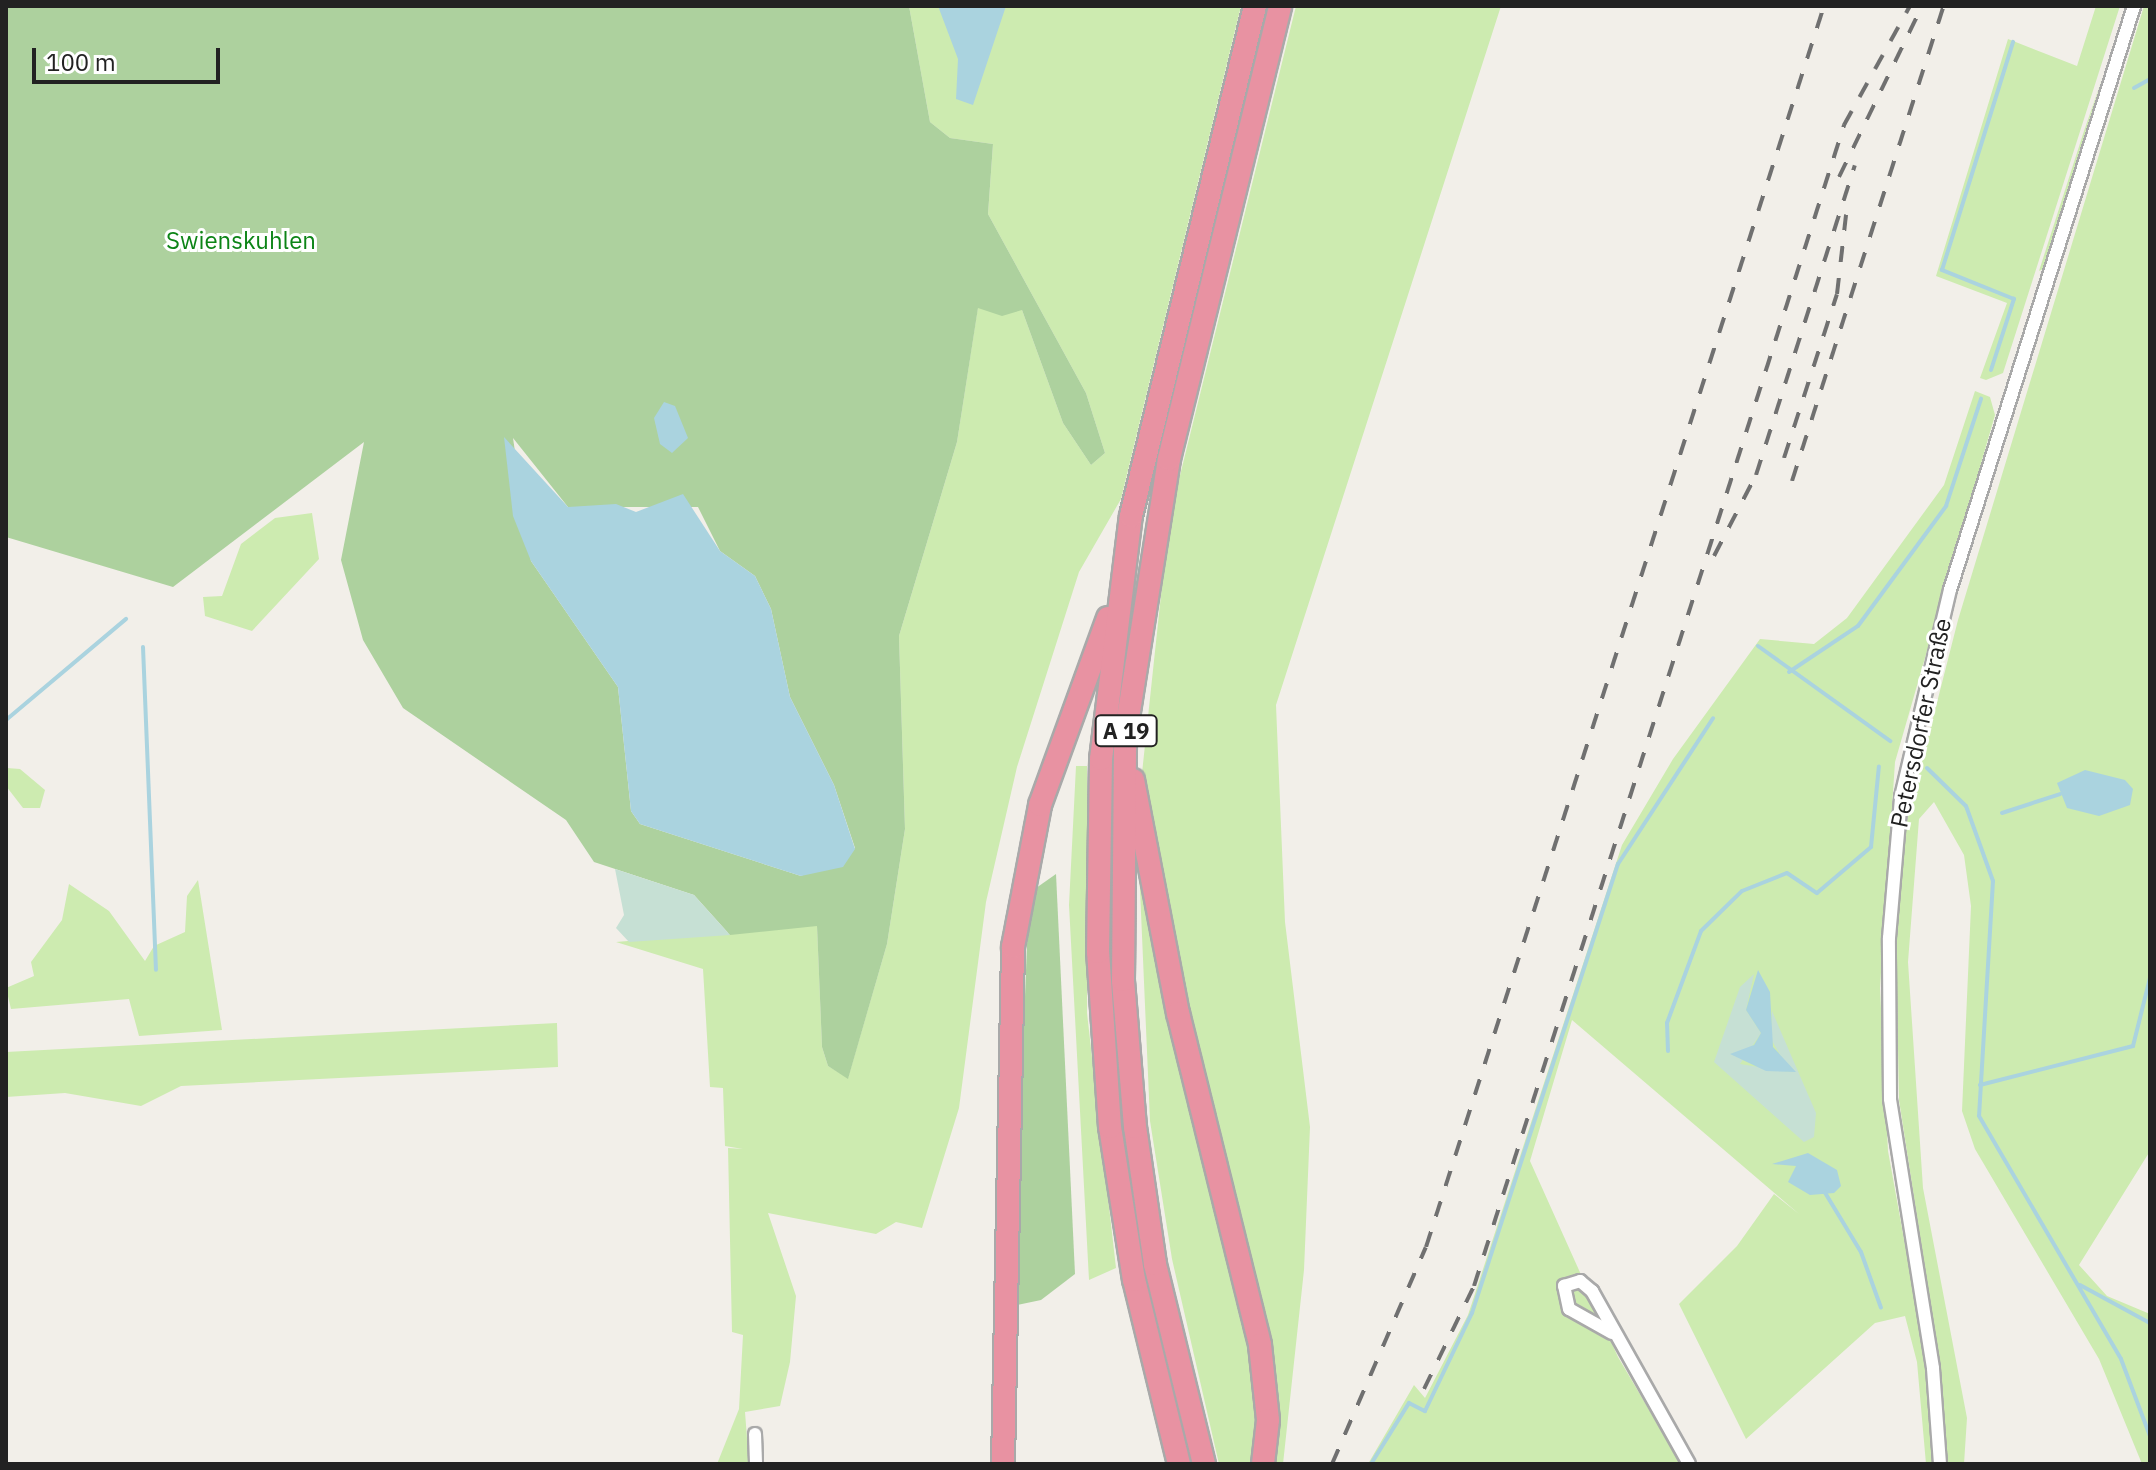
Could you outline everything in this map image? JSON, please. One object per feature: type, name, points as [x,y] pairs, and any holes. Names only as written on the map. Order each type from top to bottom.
[{"type":"highway","name":"A 19","points":[[1179,1464],[1127,1242],[1100,1011],[1098,828],[1118,595],[1144,456],[1255,6]]},
{"type":"highway","name":"A 19","points":[[1204,1464],[1161,1292],[1135,1127],[1123,980],[1125,737],[1169,459],[1280,6]]},
{"type":"highway","points":[[1003,1464],[1008,1021],[1020,891],[1066,723],[1118,595]]},
{"type":"highway","points":[[1125,737],[1178,1013],[1260,1345],[1268,1420],[1263,1464]]},
{"type":"street","name":"Petersdorfer Straße","points":[[1940,1464],[1933,1368],[1890,1099],[1889,938],[1901,797],[1950,590],[2134,6]]},
{"type":"street","points":[[1612,1333],[1569,1309],[1564,1286],[1588,1285],[1612,1333],[1689,1464]]},
{"type":"street","points":[[755,1434],[756,1464]]},
{"type":"green space","name":"Swienskuhlen","points":[[6,6],[909,6],[930,122],[950,138],[993,144],[988,214],[1086,393],[1105,453],[1091,465],[1063,423],[1022,310],[1002,316],[978,308],[957,442],[899,636],[905,829],[887,944],[848,1079],[828,1066],[822,1047],[817,926],[730,935],[694,895],[594,862],[566,820],[403,708],[363,640],[341,560],[364,442],[173,587],[6,537]],"holes":[[[513,438],[568,507],[698,507],[720,551],[755,576],[771,609],[790,697],[834,785],[855,848],[801,876],[640,824],[631,811],[618,687],[531,561]]]},
{"type":"green space","points":[[909,6],[1241,6],[1121,499],[1079,572],[1017,767],[986,902],[959,1108],[922,1228],[896,1222],[876,1234],[768,1213],[796,1296],[790,1362],[780,1406],[745,1412],[749,1464],[717,1464],[739,1409],[743,1335],[732,1332],[728,1148],[743,1149],[725,1146],[723,1088],[710,1087],[703,969],[616,942],[817,925],[822,1047],[828,1066],[848,1078],[887,944],[905,829],[899,636],[957,442],[978,307],[1022,310],[1063,423],[1091,465],[1105,453],[1086,393],[988,214],[993,144],[950,138],[930,122]]},
{"type":"green space","points":[[1296,6],[1501,6],[1276,705],[1285,922],[1310,1127],[1304,1270],[1283,1464],[1219,1464],[1172,1259],[1150,1121],[1137,820],[1169,520]]},
{"type":"green space","points":[[2096,6],[2120,6],[2003,373],[1986,380],[1980,378],[2007,303],[1936,276],[2008,39],[2077,66]]},
{"type":"green space","points":[[2144,6],[2150,6],[2150,1151],[2079,1265],[2107,1296],[2150,1314],[2150,1464],[2142,1464],[2099,1359],[1975,1149],[1962,1111],[1971,906],[1964,855],[1934,802],[1919,819],[1908,962],[1923,1188],[1967,1418],[1964,1464],[1948,1464],[1940,1366],[1899,1100],[1896,944],[1904,832],[1958,620]]},
{"type":"green space","points":[[2102,79],[2043,269],[2039,271],[2084,131]]},
{"type":"green space","points":[[1975,391],[1990,397],[1995,415],[1895,762],[1880,988],[1888,1151],[1923,1344],[1933,1464],[1926,1464],[1917,1362],[1905,1316],[1875,1323],[1746,1439],[1679,1304],[1737,1246],[1774,1194],[1799,1214],[1572,1020],[1530,1161],[1618,1357],[1681,1464],[1368,1464],[1414,1385],[1425,1398],[1468,1315],[1622,845],[1673,759],[1760,639],[1814,644],[1847,618],[1944,485]]},
{"type":"green space","points":[[312,513],[319,559],[252,631],[205,616],[203,597],[222,596],[241,544],[275,518]]},
{"type":"green space","points":[[1076,766],[1087,766],[1087,1013],[1116,1268],[1089,1280],[1069,905]]},
{"type":"green space","points":[[7,768],[20,769],[45,790],[40,808],[23,808],[6,786]]},
{"type":"green space","points":[[615,869],[694,895],[730,935],[629,942],[616,928],[624,915]]},
{"type":"green space","points":[[1056,874],[1075,1274],[1041,1300],[1013,1306],[1029,893]]},
{"type":"green space","points":[[198,880],[222,1030],[139,1036],[129,999],[11,1009],[6,988],[34,976],[31,962],[62,920],[69,884],[109,911],[145,961],[154,946],[185,932],[187,896]]},
{"type":"green space","points":[[1754,974],[1746,1010],[1761,1033],[1740,1064],[1790,1072],[1771,1039],[1772,1011],[1816,1113],[1814,1137],[1804,1142],[1714,1062],[1740,987]]},
{"type":"green space","points":[[557,1023],[558,1067],[181,1086],[141,1106],[65,1093],[6,1097],[6,1052]]},
{"type":"water","points":[[938,6],[1006,6],[973,105],[956,99],[958,59]]},
{"type":"water","points":[[664,402],[675,406],[688,438],[672,453],[660,444],[654,418]]},
{"type":"water","points":[[504,437],[568,507],[616,504],[636,512],[683,494],[720,551],[755,576],[771,609],[790,697],[834,785],[855,849],[843,867],[801,876],[640,824],[631,811],[618,687],[531,561],[513,516]]},
{"type":"water","points":[[2085,770],[2125,780],[2133,789],[2130,805],[2099,816],[2067,808],[2057,783]]},
{"type":"water","points":[[1758,970],[1770,992],[1773,1047],[1796,1072],[1766,1071],[1730,1054],[1754,1045],[1761,1033],[1746,1010]]},
{"type":"water","points":[[1808,1153],[1837,1170],[1841,1186],[1834,1193],[1810,1195],[1788,1182],[1796,1166],[1772,1164]]},
{"type":"waterway","points":[[1991,370],[2014,299],[1942,270],[2013,42]]},
{"type":"waterway","points":[[2134,88],[2150,79]]},
{"type":"waterway","points":[[1789,672],[1858,626],[1946,506],[1981,399]]},
{"type":"waterway","points":[[6,720],[126,619]]},
{"type":"waterway","points":[[1758,646],[1890,741]]},
{"type":"waterway","points":[[143,647],[156,970]]},
{"type":"waterway","points":[[1371,1464],[1409,1403],[1425,1411],[1472,1313],[1618,864],[1713,718]]},
{"type":"waterway","points":[[1668,1051],[1667,1023],[1701,931],[1742,891],[1787,873],[1817,893],[1871,847],[1879,766]]},
{"type":"waterway","points":[[1927,768],[1966,806],[1993,881],[1979,1116],[2121,1359],[2150,1436]]},
{"type":"waterway","points":[[2002,813],[2060,794]]},
{"type":"waterway","points":[[1980,1085],[2133,1046],[2150,978]]},
{"type":"waterway","points":[[1824,1191],[1861,1252],[1881,1308]]},
{"type":"waterway","points":[[2080,1285],[2150,1323]]},
{"type":"railway","points":[[1332,1464],[1426,1247],[1824,6]]},
{"type":"railway","points":[[1424,1389],[1474,1286],[1844,125],[1910,6]]},
{"type":"railway","points":[[1839,177],[1922,6]]},
{"type":"railway","points":[[1792,481],[1944,6]]},
{"type":"railway","points":[[1714,556],[1756,475],[1855,165]]},
{"type":"railway","points":[[1784,458],[1837,294],[1846,215]]}]
